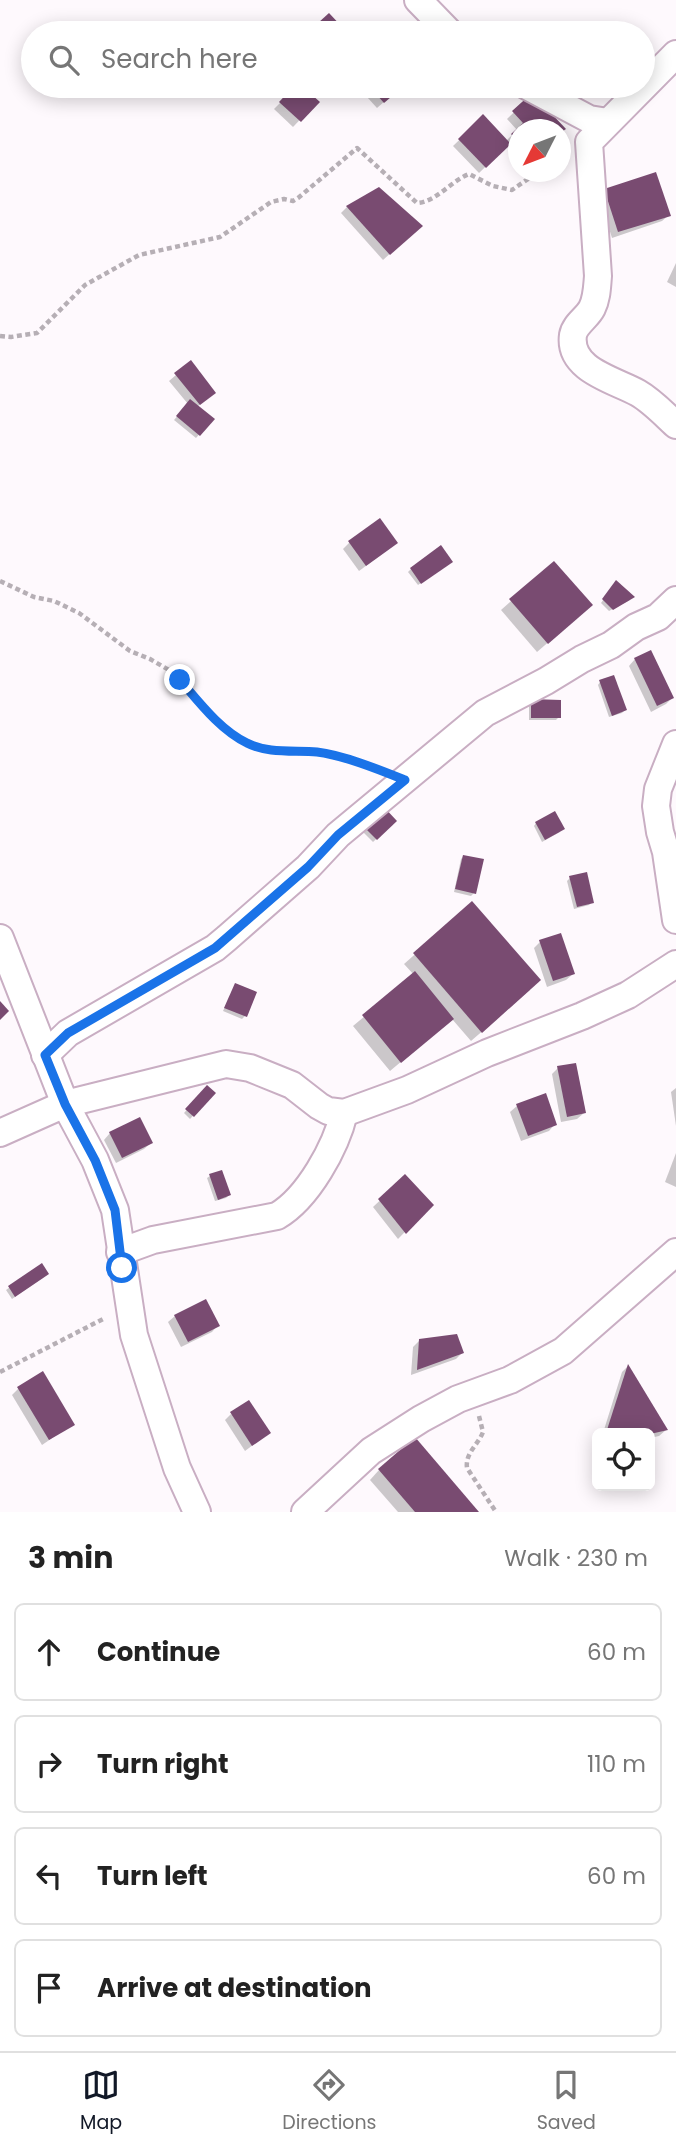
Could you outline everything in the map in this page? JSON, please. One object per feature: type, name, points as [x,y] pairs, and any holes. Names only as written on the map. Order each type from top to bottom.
[{"type":"street","points":[[418,0],[438,21]]},
{"type":"street","points":[[655,75],[676,54]]},
{"type":"street","points":[[550,98],[589,119],[608,122]]},
{"type":"street","points":[[632,98],[589,142],[598,276],[592,310],[573,334],[574,346],[582,363],[591,371],[640,394],[676,425]]},
{"type":"street","points":[[45,1055],[68,1033],[221,943],[308,867],[338,835],[485,713],[611,645],[658,617],[676,600]]},
{"type":"street","points":[[676,744],[658,789],[656,806],[676,920]]},
{"type":"street","points":[[0,938],[65,1104],[95,1160],[115,1210],[128,1305],[143,1368],[177,1468],[197,1512]]},
{"type":"street","points":[[0,1133],[65,1104],[226,1064],[250,1068],[292,1085],[328,1111],[344,1112],[407,1090],[487,1053],[582,1016],[628,995],[676,964]]},
{"type":"street","points":[[120,1252],[153,1240],[277,1216],[287,1210],[300,1197],[334,1144],[344,1112]]},
{"type":"street","points":[[305,1512],[371,1451],[421,1419],[458,1399],[510,1380],[563,1351],[676,1252]]},
{"type":"path","points":[[0,336],[37,333],[85,285],[139,255],[220,237],[271,202],[284,199],[293,201],[357,148],[417,203],[429,199],[469,174],[494,187],[512,190],[524,182]]},
{"type":"path","points":[[0,581],[79,613],[99,626],[116,642],[169,670],[212,716],[247,744],[298,753],[317,752],[369,766],[405,780]]},
{"type":"path","points":[[0,1373],[128,1305]]},
{"type":"path","points":[[458,1399],[472,1407],[482,1421],[483,1432],[467,1458],[467,1468],[496,1512]]},
{"type":"building","points":[[329,13],[337,21],[320,21]]},
{"type":"building","points":[[283,98],[316,98],[320,102],[301,122],[279,102]]},
{"type":"building","points":[[526,98],[537,98],[557,119],[519,119],[512,111]]},
{"type":"building","points":[[483,114],[508,141],[508,147],[486,168],[458,139]]},
{"type":"building","points":[[656,172],[671,216],[618,232],[604,189]]},
{"type":"building","points":[[379,187],[423,226],[390,255],[346,206]]},
{"type":"building","points":[[191,360],[216,393],[200,405],[174,373]]},
{"type":"building","points":[[190,399],[215,419],[200,436],[176,416]]},
{"type":"building","points":[[380,518],[398,543],[366,566],[348,541]]},
{"type":"building","points":[[441,545],[453,562],[421,584],[410,568]]},
{"type":"building","points":[[554,561],[593,605],[548,644],[509,599]]},
{"type":"building","points":[[616,580],[635,597],[613,610],[602,599]]},
{"type":"building","points":[[651,650],[674,698],[657,706],[634,658]]},
{"type":"building","points":[[614,675],[627,710],[612,716],[599,680]]},
{"type":"building","points":[[531,699],[561,700],[561,718],[531,718]]},
{"type":"building","points":[[382,805],[397,821],[377,840],[362,825]]},
{"type":"building","points":[[555,811],[565,829],[545,840],[535,822]]},
{"type":"building","points":[[463,855],[484,859],[476,894],[455,889]]},
{"type":"building","points":[[587,872],[594,903],[577,907],[569,876]]},
{"type":"building","points":[[472,901],[541,980],[482,1033],[413,953]]},
{"type":"building","points":[[561,933],[575,974],[553,981],[539,940]]},
{"type":"building","points":[[415,971],[454,1019],[401,1063],[362,1015]]},
{"type":"building","points":[[235,983],[257,992],[247,1017],[224,1008]]},
{"type":"building","points":[[0,1001],[9,1011],[0,1020]]},
{"type":"building","points":[[576,1063],[586,1113],[567,1117],[557,1066]]},
{"type":"building","points":[[207,1085],[216,1093],[194,1117],[185,1109]]},
{"type":"building","points":[[546,1093],[557,1125],[528,1136],[516,1104]]},
{"type":"building","points":[[140,1117],[153,1143],[122,1158],[109,1132]]},
{"type":"building","points":[[222,1170],[231,1195],[218,1200],[209,1174]]},
{"type":"building","points":[[405,1174],[434,1205],[406,1234],[378,1199]]},
{"type":"building","points":[[42,1263],[49,1274],[15,1297],[8,1286]]},
{"type":"building","points":[[206,1299],[220,1326],[188,1342],[174,1315]]},
{"type":"building","points":[[457,1334],[464,1353],[417,1370],[419,1339]]},
{"type":"building","points":[[628,1364],[668,1430],[655,1433],[655,1428],[608,1428]]},
{"type":"building","points":[[43,1371],[75,1425],[49,1440],[17,1387]]},
{"type":"building","points":[[249,1400],[271,1433],[252,1446],[230,1412]]},
{"type":"building","points":[[415,1437],[479,1512],[415,1512],[378,1469]]},
{"type":"route","points":[[122,1268],[115,1210],[95,1160],[65,1104],[45,1055],[61,1038],[117,1002],[215,948],[308,867],[338,835],[405,780],[369,766],[317,752],[298,753],[247,744],[212,716],[180,680]]}]
